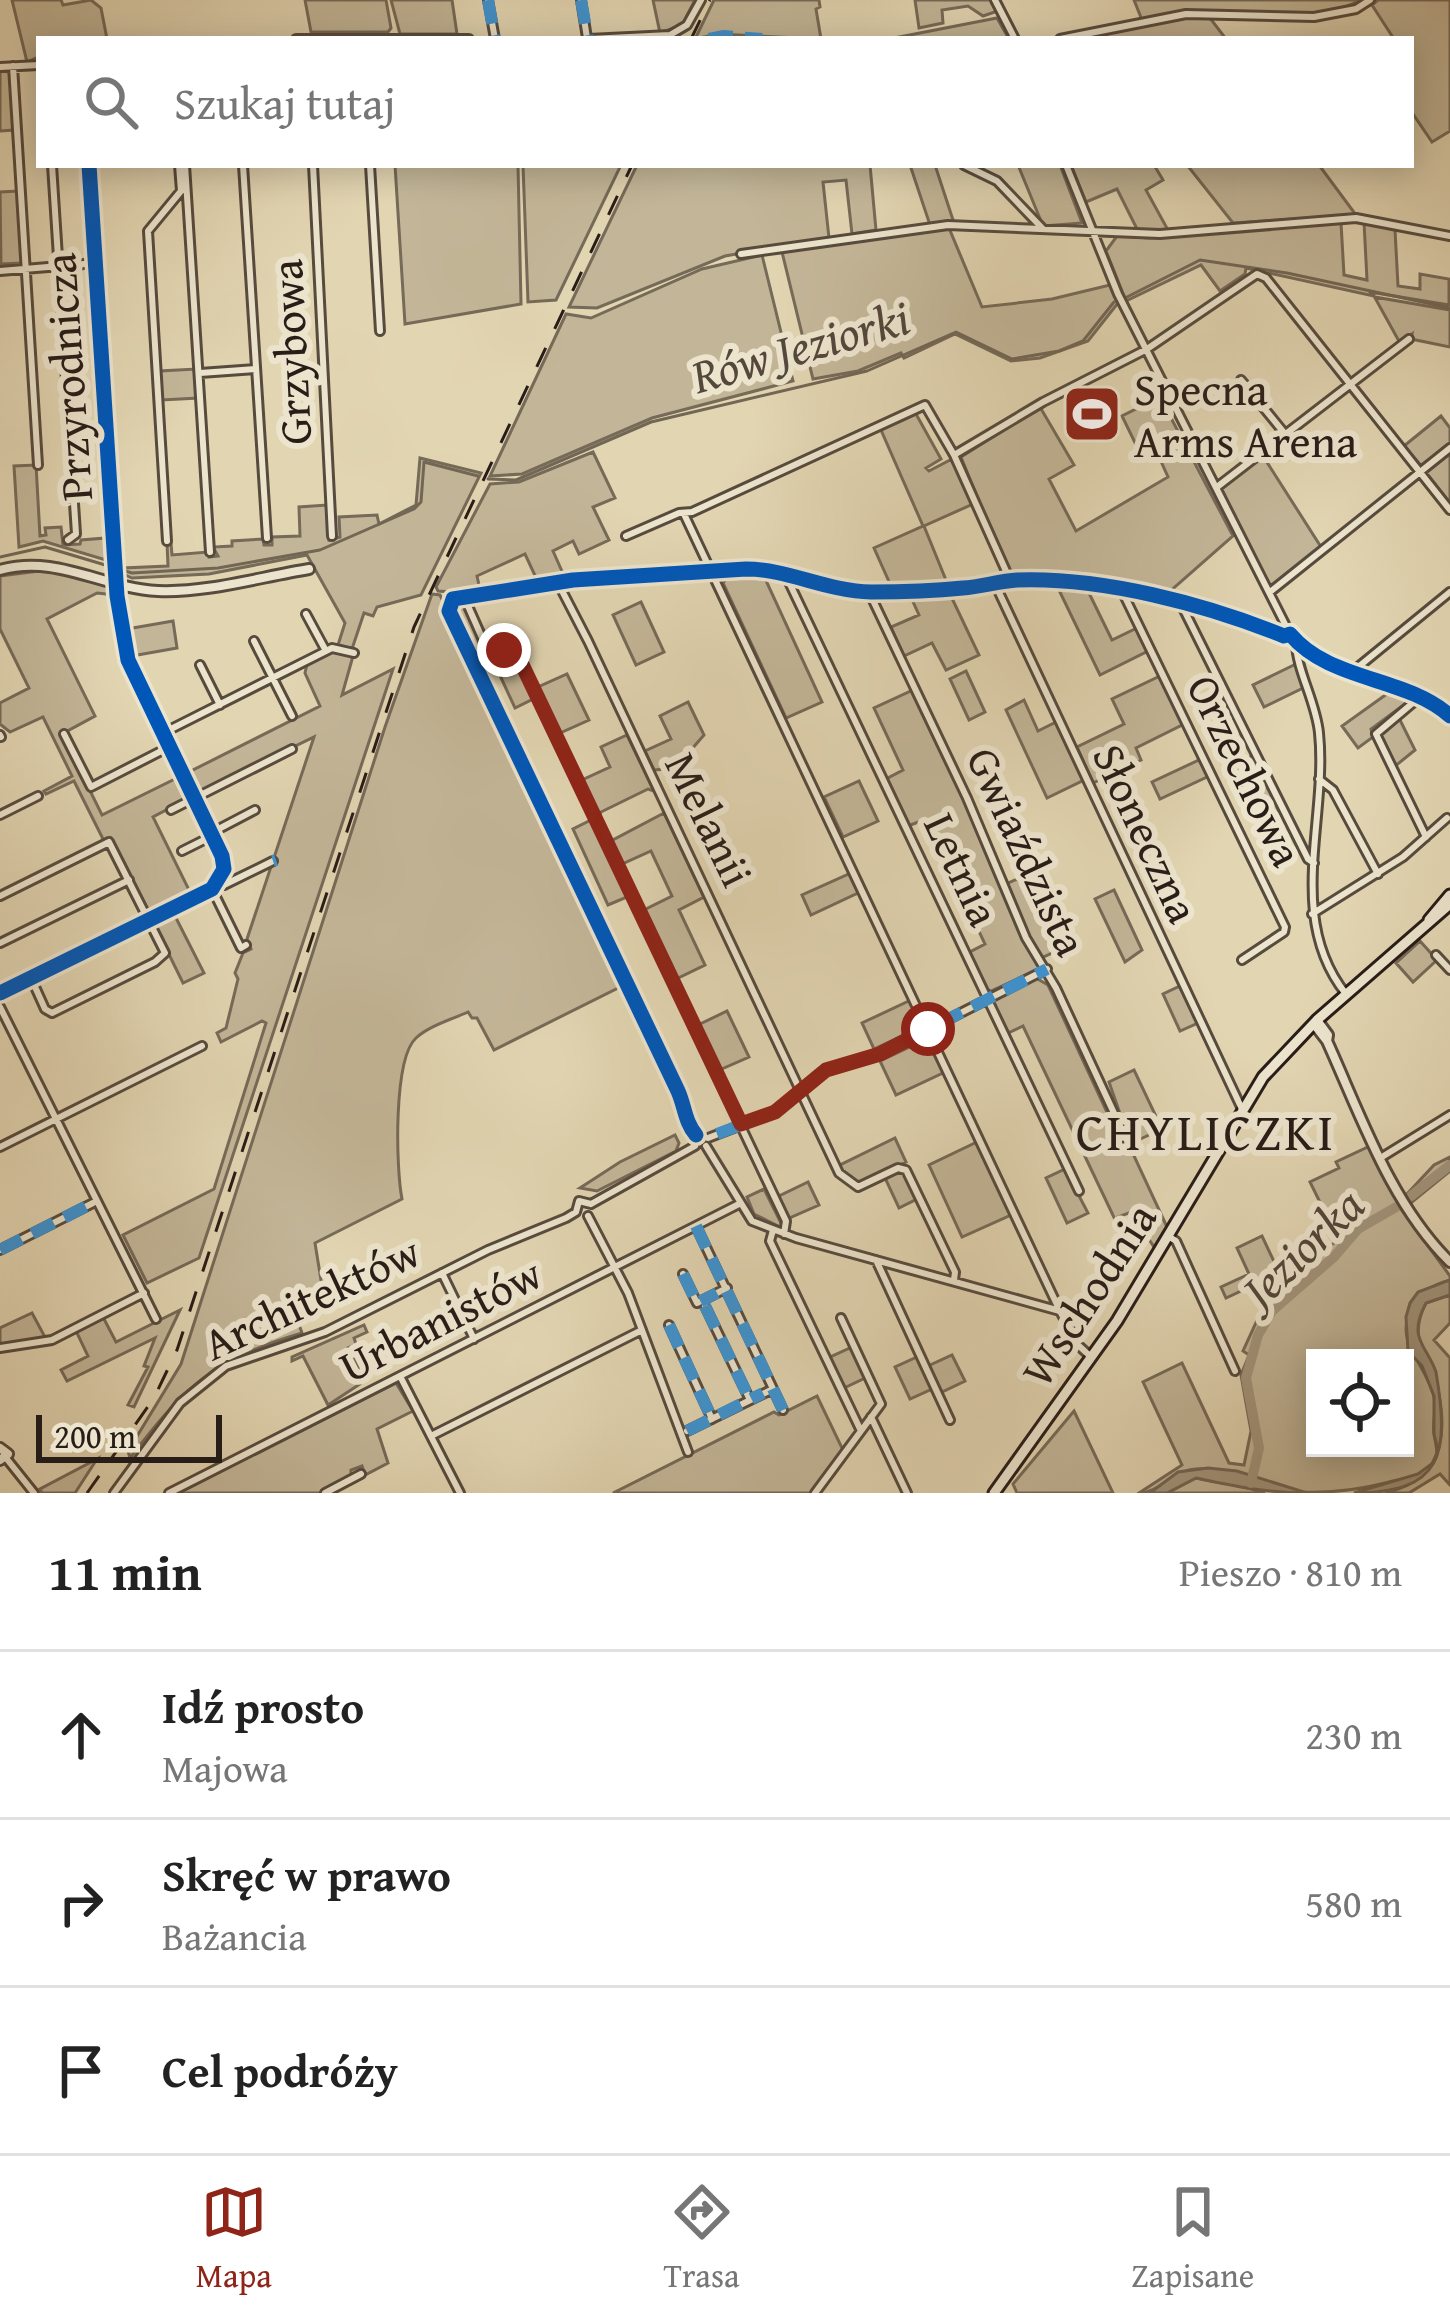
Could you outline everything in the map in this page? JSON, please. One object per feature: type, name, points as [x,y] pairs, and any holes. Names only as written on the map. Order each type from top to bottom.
[{"type":"main road","name":"Wschodnia","points":[[994,1493],[1093,1358],[1274,1063],[1450,899]]},
{"type":"street","points":[[488,0],[494,36]]},
{"type":"street","points":[[581,0],[587,36]]},
{"type":"street","points":[[640,36],[674,34],[687,26],[701,0]]},
{"type":"street","points":[[995,0],[1013,36]]},
{"type":"street","points":[[1075,36],[1186,14],[1314,17],[1356,9],[1370,0]]},
{"type":"street","points":[[0,67],[36,65]]},
{"type":"street","points":[[13,66],[38,466]]},
{"type":"street","points":[[52,168],[76,534],[68,539]]},
{"type":"street","name":"Przyrodnicza","points":[[89,168],[117,584],[128,660],[211,834]]},
{"type":"street","points":[[182,168],[210,552]]},
{"type":"street","points":[[167,541],[148,231],[181,190],[182,168]]},
{"type":"street","points":[[243,168],[267,538]]},
{"type":"street","name":"Grzybowa","points":[[313,168],[332,536]]},
{"type":"street","points":[[370,168],[380,331]]},
{"type":"street","points":[[971,168],[1006,188],[1043,229]]},
{"type":"street","points":[[1067,168],[1147,349],[1290,634],[1324,661],[1420,696],[1450,716]]},
{"type":"street","points":[[741,254],[948,225],[1160,234],[1356,218],[1450,236]]},
{"type":"street","points":[[0,271],[96,263]]},
{"type":"street","points":[[954,455],[1043,402],[1147,349],[1250,276],[1261,275],[1450,510]]},
{"type":"street","points":[[1216,488],[1408,339]]},
{"type":"street","points":[[199,373],[256,369]]},
{"type":"street","points":[[1241,380],[1285,434]]},
{"type":"street","points":[[626,536],[923,405],[954,455],[1010,580]]},
{"type":"street","points":[[1269,592],[1450,448]]},
{"type":"street","points":[[684,514],[1060,1310],[1077,1343],[1093,1358]]},
{"type":"street","points":[[0,570],[44,564],[117,584],[174,591],[309,569]]},
{"type":"street","points":[[695,1146],[696,1135],[687,1124],[678,1091],[449,611],[453,599],[557,581],[756,569],[828,589],[868,592],[1010,580],[1122,591],[1179,600],[1284,636],[1290,634]]},
{"type":"street","name":"Letnia","points":[[786,576],[1079,1191]]},
{"type":"street","name":"Melanii","points":[[557,581],[845,1181],[858,1187],[898,1168],[907,1171],[955,1272],[954,1280]]},
{"type":"street","name":"Słoneczna","points":[[994,584],[1242,1109]]},
{"type":"street","name":"Orzechowa","points":[[1122,591],[1286,927],[1241,960]]},
{"type":"street","name":"Gwiaździsta","points":[[868,592],[967,798],[1026,938],[1047,969],[1126,1138]]},
{"type":"street","points":[[1352,672],[1450,592]]},
{"type":"street","points":[[464,597],[487,650],[512,649],[517,654],[786,1221],[784,1234]]},
{"type":"street","points":[[1179,600],[1314,863]]},
{"type":"street","points":[[306,614],[326,652]]},
{"type":"street","points":[[254,641],[292,716]]},
{"type":"street","points":[[1297,642],[1295,649],[1312,692],[1318,724],[1312,914],[1346,994]]},
{"type":"street","points":[[162,734],[335,647],[355,653]]},
{"type":"street","points":[[200,665],[220,705]]},
{"type":"street","points":[[1420,696],[1376,734],[1426,837]]},
{"type":"street","points":[[64,734],[91,787],[169,747]]},
{"type":"street","points":[[171,810],[292,749]]},
{"type":"street","points":[[1318,779],[1333,790],[1378,874]]},
{"type":"street","points":[[0,815],[38,796]]},
{"type":"street","points":[[182,851],[255,810]]},
{"type":"street","points":[[1312,914],[1378,874],[1447,818]]},
{"type":"street","points":[[211,834],[223,861],[215,886],[242,948],[246,945]]},
{"type":"street","points":[[0,896],[108,842],[164,955],[49,1012],[30,978]]},
{"type":"street","points":[[0,993],[273,861]]},
{"type":"street","points":[[0,943],[129,880]]},
{"type":"street","points":[[1436,955],[1450,970]]},
{"type":"street","points":[[688,1452],[642,1330],[588,1216],[591,1204],[695,1146],[775,1112],[826,1070],[880,1054],[1047,969]]},
{"type":"street","points":[[0,1007],[156,1319]]},
{"type":"street","points":[[1317,1020],[1324,1024],[1382,1157],[1420,1228],[1450,1262]]},
{"type":"street","points":[[0,1038],[13,1032]]},
{"type":"street","points":[[0,1147],[202,1046]]},
{"type":"street","points":[[1382,1157],[1450,1115]]},
{"type":"street","points":[[696,1135],[702,1133],[750,1219],[784,1234],[1060,1310]]},
{"type":"street","name":"Architektów","points":[[114,1493],[180,1403],[217,1372],[258,1352],[325,1332],[576,1212],[579,1202],[591,1204]]},
{"type":"street","points":[[0,1250],[93,1203]]},
{"type":"street","name":"Urbanistów","points":[[169,1493],[740,1204]]},
{"type":"street","points":[[576,1212],[588,1216]]},
{"type":"street","points":[[696,1226],[783,1410]]},
{"type":"street","points":[[773,1230],[770,1241],[861,1431]]},
{"type":"street","points":[[1168,1236],[1176,1241],[1235,1371]]},
{"type":"street","points":[[877,1258],[950,1420]]},
{"type":"street","points":[[442,1274],[474,1339]]},
{"type":"street","points":[[683,1274],[697,1303],[727,1288]]},
{"type":"street","points":[[0,1348],[52,1340],[144,1293]]},
{"type":"street","points":[[705,1306],[750,1400]]},
{"type":"street","points":[[814,1493],[881,1404],[841,1318]]},
{"type":"street","points":[[669,1325],[712,1419]]},
{"type":"street","points":[[431,1436],[642,1330]]},
{"type":"street","points":[[400,1376],[460,1493]]},
{"type":"street","points":[[688,1431],[772,1389]]},
{"type":"street","points":[[871,1417],[904,1492]]},
{"type":"street","points":[[0,1448],[6,1451],[3,1459],[34,1493]]},
{"type":"street","points":[[325,1493],[361,1474]]},
{"type":"shaded area","points":[[12,0],[61,0],[63,5],[91,0],[101,8],[106,36],[36,36],[36,58],[27,62]]},
{"type":"shaded area","points":[[305,0],[386,0],[391,28],[388,32],[311,32]]},
{"type":"shaded area","points":[[391,0],[452,0],[457,34],[400,34]]},
{"type":"shaded area","points":[[653,0],[695,0],[682,25],[660,33]]},
{"type":"shaded area","points":[[714,0],[819,0],[820,36],[696,36]]},
{"type":"shaded area","points":[[915,0],[992,0],[998,11],[983,16],[968,6],[942,10],[943,23],[919,28]]},
{"type":"shaded area","points":[[1134,0],[1362,0],[1309,14],[1197,13],[1142,20]]},
{"type":"shaded area","points":[[1378,0],[1450,0],[1450,131],[1432,142],[1414,115],[1414,36],[1392,36],[1372,5]]},
{"type":"shaded area","points":[[997,18],[1007,36],[904,36]]},
{"type":"shaded area","points":[[1210,18],[1224,36],[1088,36]]},
{"type":"shaded area","points":[[0,71],[10,72],[14,130],[0,131]]},
{"type":"shaded area","points":[[395,168],[518,168],[521,304],[405,324]]},
{"type":"shaded area","points":[[523,168],[620,168],[556,300],[528,302]]},
{"type":"shaded area","points":[[636,168],[870,168],[876,230],[852,234],[846,180],[823,182],[829,238],[725,256],[597,308],[569,307]]},
{"type":"shaded area","points":[[911,168],[936,168],[954,223],[930,225]]},
{"type":"shaded area","points":[[1019,168],[1061,168],[1082,223],[1043,226]]},
{"type":"shaded area","points":[[1072,168],[1156,168],[1163,180],[1146,190],[1168,230],[1138,231],[1117,189],[1086,202]]},
{"type":"shaded area","points":[[1189,168],[1321,168],[1356,215],[1233,223]]},
{"type":"shaded area","points":[[18,191],[22,263],[1,264],[0,192]]},
{"type":"shaded area","points":[[1364,222],[1395,230],[1398,286],[1420,289],[1420,274],[1449,279],[1449,305],[1370,292],[1374,296],[1246,268],[1245,274],[1220,291],[1201,265],[1126,301],[1106,251],[1117,236],[1150,238],[1341,223],[1344,275],[1367,280]]},
{"type":"shaded area","points":[[949,228],[982,307],[1052,299],[1110,285],[1118,303],[1088,341],[1040,358],[1011,361],[955,334],[904,358],[901,353],[858,371],[813,379],[782,252]]},
{"type":"shaded area","points":[[762,255],[793,381],[652,418],[522,474],[490,476],[566,314],[591,318],[702,269]]},
{"type":"shaded area","points":[[1374,296],[1450,310],[1450,347],[1411,339],[1412,334],[1400,343]]},
{"type":"shaded area","points":[[196,369],[198,398],[162,400],[160,371]]},
{"type":"shaded area","points":[[1160,397],[1233,536],[1167,594],[1093,580],[1009,575],[961,457],[1040,407],[1074,465],[1049,479],[1076,531],[1168,477],[1154,446],[1140,453],[1122,416]]},
{"type":"shaded area","points":[[916,414],[941,459],[926,468],[929,471],[952,459],[973,504],[924,526],[948,585],[891,586],[874,548],[923,526],[881,430]]},
{"type":"shaded area","points":[[1441,416],[1450,428],[1450,445],[1422,467],[1404,446]]},
{"type":"shaded area","points":[[593,452],[615,498],[593,507],[609,540],[579,554],[573,541],[553,551],[565,578],[538,582],[525,554],[477,576],[481,594],[438,591],[490,484],[519,482]]},
{"type":"shaded area","points":[[1450,452],[1450,504],[1425,472]]},
{"type":"shaded area","points":[[1263,456],[1321,547],[1270,588],[1221,489]]},
{"type":"shaded area","points":[[420,458],[481,473],[421,595],[377,607],[373,616],[364,613],[352,649],[338,645],[345,623],[307,555],[209,574],[132,578],[123,574],[123,568],[168,566],[167,543],[171,543],[172,555],[208,552],[209,557],[218,556],[213,547],[232,546],[232,541],[263,539],[264,545],[272,545],[272,537],[300,536],[299,507],[327,505],[329,540],[340,537],[339,517],[377,515],[379,524],[416,505]]},
{"type":"shaded area","points":[[36,465],[40,536],[46,535],[45,528],[61,527],[63,545],[80,544],[81,540],[105,538],[107,524],[109,561],[43,541],[19,547],[14,466]]},
{"type":"shaded area","points":[[47,570],[107,586],[112,592],[113,600],[97,593],[47,619],[95,716],[62,734],[102,815],[177,778],[187,799],[153,817],[191,894],[149,914],[111,838],[104,841],[74,781],[44,791],[72,776],[43,717],[10,732],[0,724],[0,703],[29,688],[0,629],[0,576]]},
{"type":"shaded area","points":[[762,572],[822,702],[786,718],[723,583],[730,574]]},
{"type":"shaded area","points":[[1057,586],[1087,589],[1112,640],[1137,628],[1148,651],[1100,675]]},
{"type":"shaded area","points":[[949,592],[979,655],[946,670],[932,643],[904,656],[891,627],[919,615],[909,593]]},
{"type":"shaded area","points":[[432,594],[440,595],[624,985],[494,1050],[477,1018],[468,1012],[416,1038],[403,1068],[400,1090],[402,1199],[315,1243],[331,1304],[297,1319],[302,1333],[245,1354],[203,1378],[168,1411],[130,1458],[128,1451],[181,1364]]},
{"type":"shaded area","points":[[462,600],[490,654],[475,661],[452,611],[454,602]]},
{"type":"shaded area","points":[[641,602],[664,652],[636,665],[613,615]]},
{"type":"shaded area","points":[[173,621],[177,648],[132,656],[127,629]]},
{"type":"shaded area","points":[[334,651],[353,656],[342,695],[393,669],[199,1258],[147,1283],[123,1235],[214,1189],[266,1023],[221,1042],[217,1033],[226,1028],[238,979],[235,973],[243,953],[251,949],[247,939],[314,737],[197,794],[187,773],[320,706],[305,673],[307,664]]},
{"type":"shaded area","points":[[510,652],[535,698],[515,708],[491,656]]},
{"type":"shaded area","points":[[1296,664],[1305,687],[1264,707],[1253,685]]},
{"type":"shaded area","points":[[966,671],[985,712],[969,720],[950,679]]},
{"type":"shaded area","points":[[567,674],[589,720],[560,733],[538,687]]},
{"type":"shaded area","points":[[1160,676],[1184,724],[1136,748],[1141,760],[1093,783],[1077,747],[1124,724],[1112,699]]},
{"type":"shaded area","points":[[913,690],[1041,968],[991,991],[985,989],[968,953],[985,944],[926,819],[908,826],[886,779],[903,770],[874,708]]},
{"type":"shaded area","points":[[1391,691],[1413,698],[1371,729],[1373,737],[1358,748],[1342,726]]},
{"type":"shaded area","points":[[1024,700],[1038,731],[1056,722],[1084,780],[1047,798],[1006,710]]},
{"type":"shaded area","points":[[688,702],[704,735],[676,763],[654,770],[645,751],[671,739],[660,716]]},
{"type":"shaded area","points":[[1399,718],[1415,750],[1394,767],[1378,733]]},
{"type":"shaded area","points":[[627,735],[654,791],[648,789],[599,817],[582,780],[610,767],[601,747]]},
{"type":"shaded area","points":[[1254,755],[1281,809],[1259,821],[1232,766]]},
{"type":"shaded area","points":[[1201,759],[1209,776],[1160,799],[1152,782]]},
{"type":"shaded area","points":[[859,781],[878,821],[843,837],[824,797]]},
{"type":"shaded area","points":[[664,813],[704,897],[679,910],[705,965],[674,980],[640,912],[672,896],[651,851],[622,864],[611,841]]},
{"type":"shaded area","points":[[591,820],[627,897],[608,905],[573,829]]},
{"type":"shaded area","points":[[1039,869],[1074,943],[1041,958],[1006,884]]},
{"type":"shaded area","points":[[851,873],[860,892],[811,915],[802,895]]},
{"type":"shaded area","points":[[1114,890],[1142,950],[1125,962],[1095,899]]},
{"type":"shaded area","points":[[174,914],[204,973],[183,983],[156,928]]},
{"type":"shaded area","points":[[1420,941],[1437,960],[1413,982],[1396,963]]},
{"type":"shaded area","points":[[1036,978],[1048,985],[1123,1147],[1129,1145],[1167,1227],[1154,1247],[1131,1212],[1118,1217],[1120,1230],[1023,1026],[1006,1034],[992,1004],[994,998]]},
{"type":"shaded area","points":[[1180,986],[1198,1023],[1180,1031],[1163,994]]},
{"type":"shaded area","points":[[911,1000],[923,1026],[874,1049],[862,1023]]},
{"type":"shaded area","points":[[727,1011],[749,1057],[717,1071],[696,1026]]},
{"type":"shaded area","points":[[929,1038],[945,1072],[896,1095],[880,1061]]},
{"type":"shaded area","points":[[1134,1070],[1162,1129],[1136,1141],[1124,1125],[1109,1082]]},
{"type":"shaded area","points":[[675,1135],[676,1151],[597,1191],[580,1188],[620,1162]]},
{"type":"shaded area","points":[[895,1138],[906,1162],[858,1185],[844,1177],[838,1166]]},
{"type":"shaded area","points":[[977,1142],[1011,1215],[962,1237],[929,1165]]},
{"type":"shaded area","points":[[1370,1146],[1401,1209],[1450,1280],[1418,1300],[1406,1330],[1411,1349],[1306,1349],[1306,1457],[1414,1457],[1414,1355],[1434,1397],[1437,1452],[1433,1464],[1408,1478],[1325,1492],[1304,1492],[1224,1471],[1196,1469],[1139,1493],[1182,1465],[1143,1382],[1182,1363],[1229,1463],[1244,1465],[1251,1431],[1241,1375],[1249,1355],[1243,1351],[1264,1305],[1254,1285],[1226,1298],[1221,1287],[1249,1274],[1237,1248],[1262,1236],[1286,1287],[1338,1239],[1310,1182],[1339,1168],[1336,1162]]},
{"type":"shaded area","points":[[1450,1157],[1450,1171],[1412,1202],[1407,1194],[1434,1165]]},
{"type":"shaded area","points":[[1065,1169],[1088,1213],[1067,1223],[1046,1178]]},
{"type":"shaded area","points":[[899,1171],[906,1174],[917,1199],[899,1208],[885,1178]]},
{"type":"shaded area","points":[[808,1182],[819,1205],[787,1219],[777,1197]]},
{"type":"shaded area","points":[[764,1189],[780,1227],[754,1214],[747,1197]]},
{"type":"shaded area","points":[[1450,1280],[1450,1295],[1426,1303],[1418,1325],[1436,1372],[1441,1426],[1438,1450],[1434,1396],[1414,1349],[1408,1349],[1406,1317],[1418,1292]]},
{"type":"shaded area","points":[[1450,1295],[1450,1323],[1434,1340],[1450,1358],[1450,1485],[1440,1474],[1409,1493],[1385,1493],[1422,1475],[1440,1445],[1437,1385],[1418,1330],[1426,1303]]},
{"type":"shaded area","points":[[180,1310],[134,1407],[128,1405],[148,1367],[144,1366],[155,1338],[67,1381],[61,1370],[88,1356],[76,1331],[103,1317],[116,1342]]},
{"type":"shaded area","points":[[32,1313],[46,1339],[0,1345],[0,1328]]},
{"type":"shaded area","points":[[364,1325],[367,1332],[354,1338],[356,1344],[348,1348],[360,1370],[355,1373],[360,1384],[328,1405],[303,1356],[292,1361],[292,1357]]},
{"type":"shaded area","points":[[852,1347],[865,1378],[842,1389],[828,1358]]},
{"type":"shaded area","points":[[952,1355],[965,1381],[940,1393],[928,1366]]},
{"type":"shaded area","points":[[917,1357],[932,1389],[910,1399],[895,1367]]},
{"type":"shaded area","points":[[396,1383],[413,1411],[377,1429],[388,1463],[365,1475],[362,1466],[351,1470],[351,1478],[321,1493],[177,1493]]},
{"type":"shaded area","points":[[817,1396],[843,1450],[811,1493],[613,1493],[774,1412],[779,1415]]},
{"type":"shaded area","points":[[1074,1411],[1113,1493],[1017,1493],[1013,1484]]},
{"type":"shaded area","points":[[1437,1452],[1433,1464],[1422,1477],[1383,1491],[1354,1493],[1418,1474],[1433,1463]]},
{"type":"shaded area","points":[[97,1459],[75,1493],[42,1493],[40,1489]]},
{"type":"shaded area","points":[[1237,1471],[1307,1493],[1196,1478],[1167,1493],[1150,1493],[1178,1472]]},
{"type":"shaded area","points":[[1196,1478],[1239,1486],[1265,1493],[1167,1493]]},
{"type":"waterway","name":"Rów Jeziorki","points":[[1127,297],[1200,260],[1287,273],[1450,308]]},
{"type":"waterway","name":"Rów Jeziorki","points":[[488,479],[516,480],[651,422],[867,371],[956,332],[1012,359],[1059,351],[1083,341],[1114,302]]},
{"type":"waterway","name":"Rów Jeziorki","points":[[0,557],[45,547],[132,573],[218,568],[320,550],[414,509],[421,502],[424,462],[478,476]]},
{"type":"waterway","name":"Jeziorka","points":[[1411,1196],[1450,1165]]},
{"type":"waterway","name":"Jeziorka","points":[[1251,1483],[1259,1448],[1246,1378],[1258,1335],[1272,1311],[1334,1257],[1358,1229],[1398,1206]]},
{"type":"railway","points":[[692,36],[710,0]]},
{"type":"railway","points":[[87,1493],[154,1398],[177,1350],[414,627],[631,168]]},
{"type":"marked path","points":[[488,0],[494,36]]},
{"type":"marked path","points":[[581,0],[587,36]]},
{"type":"marked path","points":[[717,1134],[775,1112],[826,1070],[880,1054],[1047,969]]},
{"type":"marked path","points":[[0,1250],[93,1203]]},
{"type":"marked path","points":[[696,1226],[783,1410]]},
{"type":"marked path","points":[[683,1274],[697,1303],[717,1293]]},
{"type":"marked path","points":[[705,1306],[750,1400]]},
{"type":"marked path","points":[[669,1325],[712,1419]]},
{"type":"marked path","points":[[687,1431],[763,1393]]},
{"type":"cycle path","points":[[0,993],[212,889],[224,869],[222,856],[128,660],[117,596],[89,168]]},
{"type":"cycle path","points":[[696,1135],[449,611],[453,599],[573,580],[746,569],[871,592],[952,589],[1017,580],[1084,583],[1153,595],[1290,634],[1326,661],[1412,693],[1450,716]]},
{"type":"place","name":"Specna Arms Arena","points":[[1092,414]]},
{"type":"district","name":"CHYLICZKI","points":[[1206,1131]]},
{"type":"route","points":[[504,650],[517,654],[741,1124],[775,1112],[826,1070],[880,1054],[928,1029]]}]
